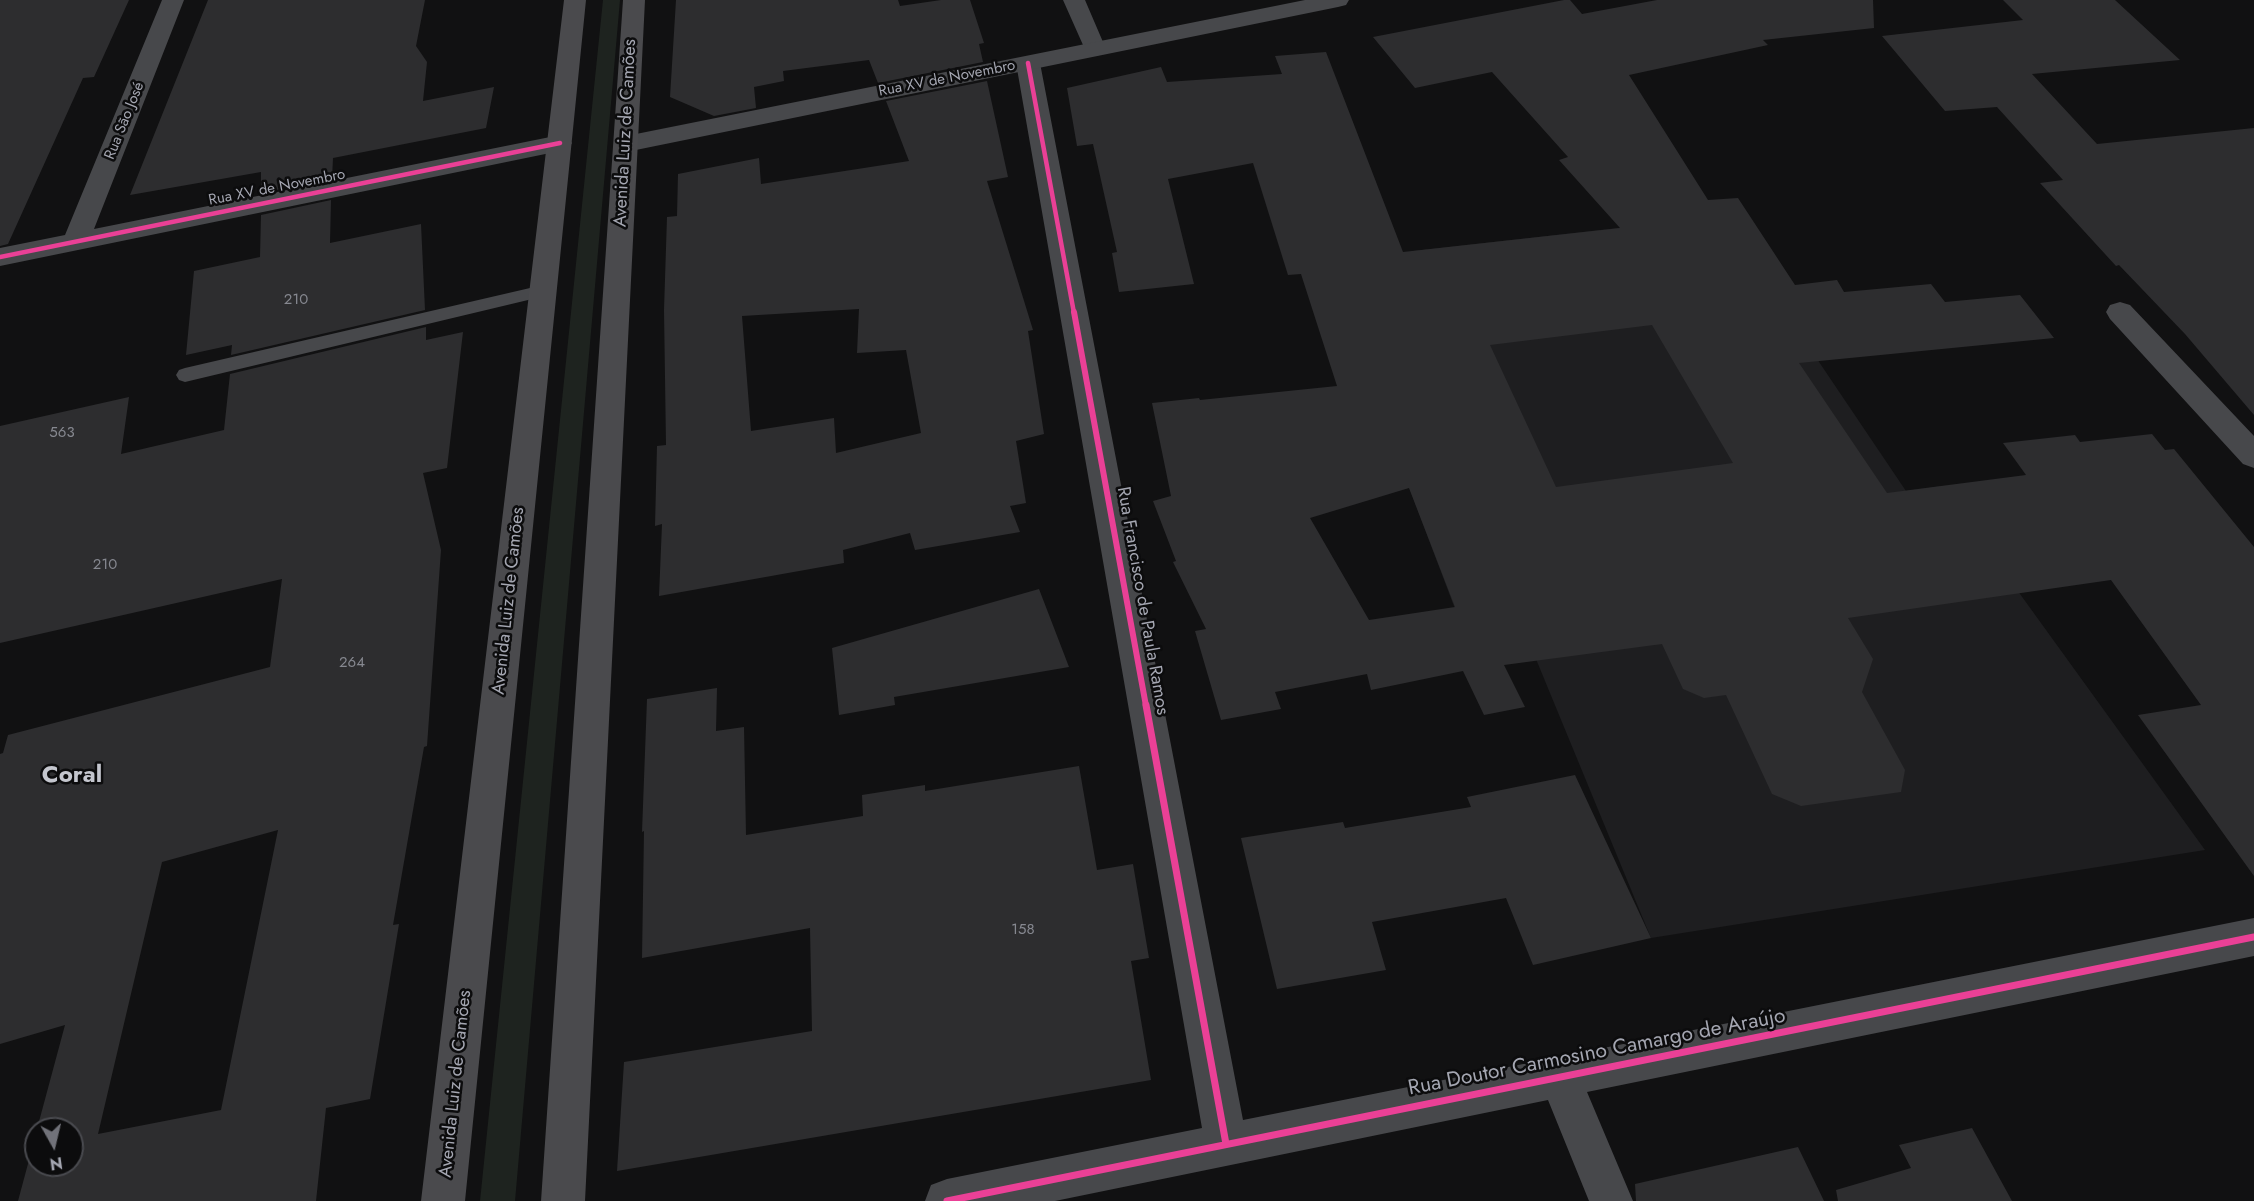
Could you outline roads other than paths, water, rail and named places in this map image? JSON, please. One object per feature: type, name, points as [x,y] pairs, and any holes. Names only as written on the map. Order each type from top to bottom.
[{"type":"main road","name":"Avenida Luiz de Camões","points":[[443,1201],[575,0]]},
{"type":"main road","name":"Avenida Luiz de Camões","points":[[563,1201],[634,0]]},
{"type":"street","name":"Rua São José","points":[[76,241],[173,0]]},
{"type":"street","points":[[1074,0],[1095,49]]},
{"type":"street","name":"Rua XV de Novembro","points":[[626,144],[1338,0]]},
{"type":"street","name":"Rua Francisco de Paula Ramos","points":[[1028,63],[1226,1144]]},
{"type":"street","name":"Rua XV de Novembro","points":[[0,257],[560,144]]},
{"type":"street","points":[[2120,312],[2254,456]]},
{"type":"street","name":"Rua Doutor Carmosino Camargo de Araújo","points":[[947,1201],[2254,937]]},
{"type":"street","points":[[1560,1077],[1611,1201]]},
{"type":"lane","points":[[185,375],[543,291]]},
{"type":"district","name":"Coral","points":[[72,776]]}]
